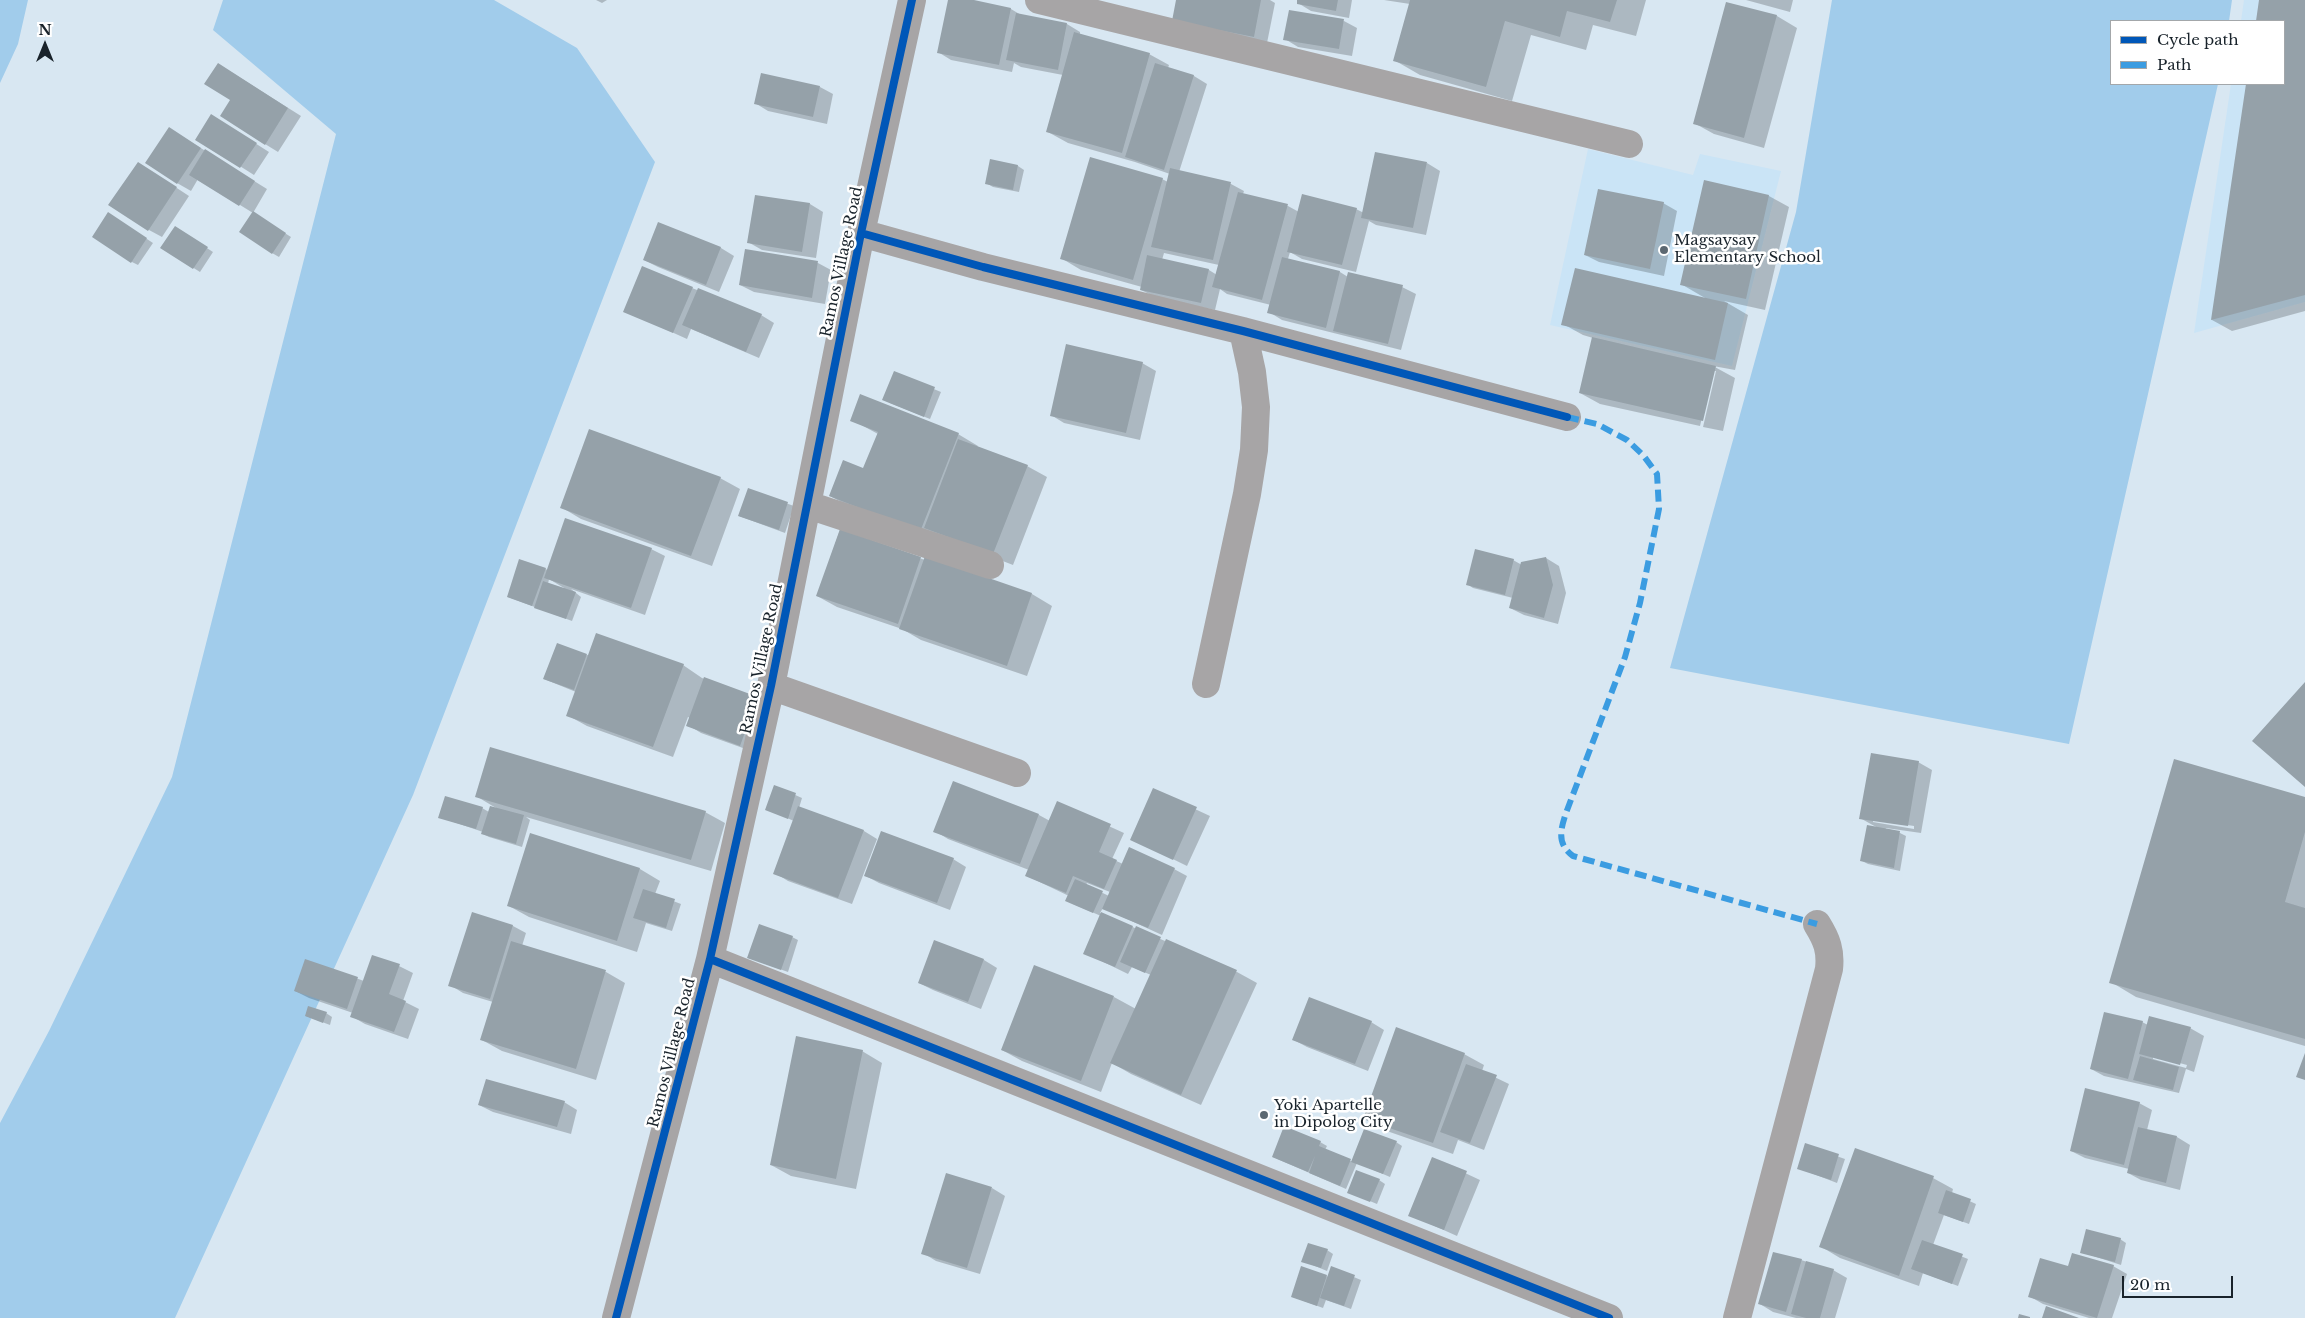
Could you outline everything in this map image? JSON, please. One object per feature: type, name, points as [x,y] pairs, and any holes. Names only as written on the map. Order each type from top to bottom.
[{"type":"street","name":"Ramos Village Road","points":[[616,1318],[710,960],[771,686],[861,233],[912,0]]},
{"type":"street","points":[[1039,0],[1629,144]]},
{"type":"street","points":[[861,233],[983,267],[1243,331],[1567,416]]},
{"type":"street","points":[[1206,684],[1247,494],[1254,450],[1256,407],[1252,372],[1243,331]]},
{"type":"street","points":[[808,505],[990,565]]},
{"type":"street","points":[[771,686],[1017,772]]},
{"type":"street","points":[[1737,1318],[1829,969],[1831,954],[1818,924]]},
{"type":"street","points":[[710,960],[1609,1318]]},
{"type":"shaded area","points":[[2244,0],[2305,0],[2305,302],[2194,333],[2231,85],[2285,85],[2285,20],[2241,20]]},
{"type":"shaded area","name":"Magsaysay Elementary School","points":[[1588,149],[1693,175],[1700,154],[1781,171],[1732,366],[1550,325]]},
{"type":"water","points":[[0,0],[28,0],[18,44],[0,83]]},
{"type":"water","points":[[223,0],[494,0],[577,48],[655,162],[413,795],[175,1318],[0,1318],[0,1123],[49,1031],[172,777],[336,134],[213,30]]},
{"type":"water","points":[[1832,0],[2232,0],[2229,20],[2110,20],[2110,85],[2218,85],[2069,744],[1670,668],[1796,212]]},
{"type":"building","points":[[948,0],[974,0],[1011,8],[999,65],[937,53]]},
{"type":"building","points":[[1176,0],[1261,0],[1254,37],[1172,21]]},
{"type":"building","points":[[1297,0],[1338,0],[1336,11],[1297,4]]},
{"type":"building","points":[[1410,0],[1617,0],[1610,22],[1567,11],[1560,37],[1505,21],[1486,87],[1393,61]]},
{"type":"building","points":[[2259,0],[2305,0],[2305,295],[2211,320],[2246,85],[2285,85],[2285,20],[2256,20]]},
{"type":"building","points":[[1726,2],[1777,15],[1744,138],[1693,124]]},
{"type":"building","points":[[1289,10],[1344,19],[1339,49],[1283,40]]},
{"type":"building","points":[[1016,13],[1067,23],[1058,70],[1006,60]]},
{"type":"building","points":[[1074,32],[1150,53],[1122,153],[1046,132]]},
{"type":"building","points":[[218,63],[288,108],[265,145],[220,116],[230,100],[204,84]]},
{"type":"building","points":[[1155,63],[1194,75],[1164,170],[1125,157]]},
{"type":"building","points":[[761,73],[820,86],[813,117],[754,104]]},
{"type":"building","points":[[211,114],[257,143],[240,168],[195,140]]},
{"type":"building","points":[[169,127],[201,148],[177,184],[145,163]]},
{"type":"building","points":[[205,149],[255,181],[239,206],[189,175]]},
{"type":"building","points":[[1375,152],[1427,162],[1413,228],[1361,218]]},
{"type":"building","points":[[1090,157],[1163,178],[1133,280],[1060,259]]},
{"type":"building","points":[[990,159],[1018,165],[1013,190],[985,184]]},
{"type":"building","points":[[138,162],[177,187],[148,231],[108,205]]},
{"type":"building","points":[[1170,168],[1231,182],[1213,260],[1151,247]]},
{"type":"building","points":[[1704,180],[1769,195],[1746,299],[1680,285]]},
{"type":"building","points":[[1598,189],[1664,202],[1650,269],[1584,255]]},
{"type":"building","points":[[1238,192],[1288,204],[1262,300],[1212,287]]},
{"type":"building","points":[[1302,194],[1357,208],[1342,265],[1287,252]]},
{"type":"building","points":[[755,195],[810,203],[802,252],[747,243]]},
{"type":"building","points":[[253,211],[286,233],[272,254],[239,232]]},
{"type":"building","points":[[108,212],[147,238],[131,263],[92,237]]},
{"type":"building","points":[[658,222],[721,247],[706,285],[643,260]]},
{"type":"building","points":[[175,226],[208,247],[193,269],[160,248]]},
{"type":"building","points":[[745,249],[818,261],[812,298],[739,285]]},
{"type":"building","points":[[1147,255],[1209,269],[1201,303],[1140,290]]},
{"type":"building","points":[[1282,257],[1340,271],[1326,328],[1267,313]]},
{"type":"building","points":[[642,266],[693,287],[673,333],[623,312]]},
{"type":"building","points":[[1575,268],[1728,303],[1715,360],[1561,325]]},
{"type":"building","points":[[1348,272],[1403,285],[1388,344],[1333,331]]},
{"type":"building","points":[[698,288],[762,314],[746,352],[682,325]]},
{"type":"building","points":[[1592,337],[1716,366],[1703,421],[1579,393]]},
{"type":"building","points":[[1066,344],[1143,362],[1126,433],[1050,416]]},
{"type":"building","points":[[894,371],[935,387],[924,417],[882,400]]},
{"type":"building","points":[[860,394],[959,433],[920,532],[829,496],[843,460],[863,468],[878,432],[850,421]]},
{"type":"building","points":[[589,429],[721,477],[691,556],[560,508]]},
{"type":"building","points":[[958,439],[1028,465],[993,554],[924,528]]},
{"type":"building","points":[[748,488],[788,502],[779,530],[738,516]]},
{"type":"building","points":[[565,518],[652,548],[631,608],[544,578]]},
{"type":"building","points":[[840,529],[921,557],[898,624],[816,596]]},
{"type":"building","points":[[1475,549],[1514,559],[1505,595],[1466,585]]},
{"type":"building","points":[[925,556],[1032,593],[1007,666],[899,629]]},
{"type":"building","points":[[1546,557],[1553,585],[1544,618],[1509,608],[1521,562]]},
{"type":"building","points":[[519,559],[546,568],[532,606],[507,597]]},
{"type":"building","points":[[543,581],[576,592],[566,619],[534,608]]},
{"type":"building","points":[[596,633],[684,664],[653,747],[566,716]]},
{"type":"building","points":[[557,643],[587,654],[574,690],[543,679]]},
{"type":"building","points":[[704,677],[758,697],[740,746],[686,726]]},
{"type":"building","points":[[2305,682],[2305,787],[2252,741]]},
{"type":"building","points":[[490,747],[706,811],[691,860],[475,797]]},
{"type":"building","points":[[1871,753],[1919,761],[1908,826],[1859,819]]},
{"type":"building","points":[[2174,759],[2305,797],[2305,832],[2285,902],[2305,908],[2305,1039],[2109,983]]},
{"type":"building","points":[[953,781],[1039,814],[1020,864],[933,832]]},
{"type":"building","points":[[774,785],[796,793],[788,819],[765,810]]},
{"type":"building","points":[[1153,788],[1197,807],[1173,860],[1130,840]]},
{"type":"building","points":[[445,796],[483,807],[476,829],[438,818]]},
{"type":"building","points":[[1057,801],[1111,824],[1099,852],[1117,860],[1104,889],[1073,876],[1066,893],[1025,876]]},
{"type":"building","points":[[490,806],[524,815],[516,844],[481,834]]},
{"type":"building","points":[[798,806],[864,830],[838,898],[773,874]]},
{"type":"building","points":[[1867,825],[1900,831],[1894,868],[1860,861]]},
{"type":"building","points":[[881,831],[954,858],[937,903],[864,876]]},
{"type":"building","points":[[530,833],[640,868],[617,941],[507,906]]},
{"type":"building","points":[[1129,847],[1175,868],[1148,928],[1102,909]]},
{"type":"building","points":[[1075,879],[1103,891],[1093,913],[1065,901]]},
{"type":"building","points":[[643,889],[675,899],[666,928],[633,918]]},
{"type":"building","points":[[472,912],[513,925],[490,999],[448,986]]},
{"type":"building","points":[[1101,912],[1133,926],[1115,967],[1083,954]]},
{"type":"building","points":[[759,924],[793,936],[781,970],[747,958]]},
{"type":"building","points":[[1136,926],[1161,937],[1145,973],[1120,962]]},
{"type":"building","points":[[1166,939],[1237,970],[1181,1095],[1110,1063]]},
{"type":"building","points":[[934,940],[984,959],[968,1002],[918,983]]},
{"type":"building","points":[[511,941],[606,970],[576,1069],[480,1040]]},
{"type":"building","points":[[372,955],[400,964],[389,994],[406,1001],[394,1032],[350,1017]]},
{"type":"building","points":[[305,959],[358,977],[347,1009],[294,991]]},
{"type":"building","points":[[1034,965],[1114,996],[1081,1081],[1001,1050]]},
{"type":"building","points":[[1309,997],[1372,1021],[1355,1064],[1292,1040]]},
{"type":"building","points":[[308,1006],[327,1012],[323,1023],[305,1016]]},
{"type":"building","points":[[2104,1012],[2143,1021],[2128,1079],[2090,1069]]},
{"type":"building","points":[[2149,1016],[2191,1027],[2180,1065],[2139,1054]]},
{"type":"building","points":[[1396,1027],[1465,1053],[1433,1143],[1363,1119]]},
{"type":"building","points":[[796,1036],[863,1050],[836,1179],[770,1165]]},
{"type":"building","points":[[2305,1053],[2305,1080],[2296,1077]]},
{"type":"building","points":[[2140,1056],[2179,1067],[2173,1090],[2133,1080]]},
{"type":"building","points":[[1466,1064],[1497,1075],[1470,1143],[1440,1132]]},
{"type":"building","points":[[486,1079],[565,1101],[557,1127],[478,1105]]},
{"type":"building","points":[[2085,1088],[2140,1102],[2124,1165],[2070,1151]]},
{"type":"building","points":[[1284,1126],[1321,1141],[1319,1146],[1351,1159],[1340,1186],[1309,1173],[1315,1156],[1308,1172],[1272,1157]]},
{"type":"building","points":[[2138,1127],[2177,1136],[2166,1183],[2127,1173]]},
{"type":"building","points":[[1364,1129],[1397,1141],[1383,1174],[1351,1162]]},
{"type":"building","points":[[1805,1143],[1839,1154],[1831,1180],[1797,1169]]},
{"type":"building","points":[[1855,1148],[1934,1176],[1899,1276],[1819,1247]]},
{"type":"building","points":[[1432,1157],[1467,1171],[1444,1230],[1408,1216]]},
{"type":"building","points":[[1356,1170],[1380,1179],[1370,1202],[1347,1193]]},
{"type":"building","points":[[946,1173],[992,1187],[967,1268],[921,1254]]},
{"type":"building","points":[[1946,1190],[1971,1199],[1963,1222],[1938,1213]]},
{"type":"building","points":[[2086,1229],[2121,1238],[2115,1262],[2080,1253]]},
{"type":"building","points":[[1922,1240],[1963,1254],[1952,1284],[1911,1269]]},
{"type":"building","points":[[1308,1243],[1328,1249],[1321,1268],[1301,1262]]},
{"type":"building","points":[[1773,1252],[1802,1259],[1786,1312],[1758,1304]]},
{"type":"building","points":[[2072,1253],[2114,1265],[2097,1318],[2028,1297],[2040,1258],[2068,1266]]},
{"type":"building","points":[[1806,1261],[1834,1269],[1820,1318],[1806,1318],[1791,1314]]},
{"type":"building","points":[[1301,1266],[1327,1275],[1317,1306],[1291,1297]]},
{"type":"building","points":[[1331,1266],[1355,1275],[1344,1306],[1320,1298]]},
{"type":"building","points":[[2046,1306],[2079,1318],[2042,1318]]},
{"type":"building","points":[[2019,1314],[2030,1317],[2030,1318],[2018,1318]]},
{"type":"marked path","points":[[1567,417],[1597,424],[1627,440],[1643,455],[1657,474],[1659,509],[1640,603],[1625,657],[1564,820],[1561,831],[1564,847],[1573,856],[1817,924]]},
{"type":"cycle path","points":[[616,1318],[710,959],[771,686],[861,233],[912,0]]},
{"type":"cycle path","points":[[861,233],[983,267],[1243,331],[1567,417]]},
{"type":"cycle path","points":[[710,959],[1609,1318]]},
{"type":"place","name":"Magsaysay Elementary School","points":[[1664,250]]},
{"type":"place","name":"Yoki Apartelle in Dipolog City","points":[[1264,1115]]}]
